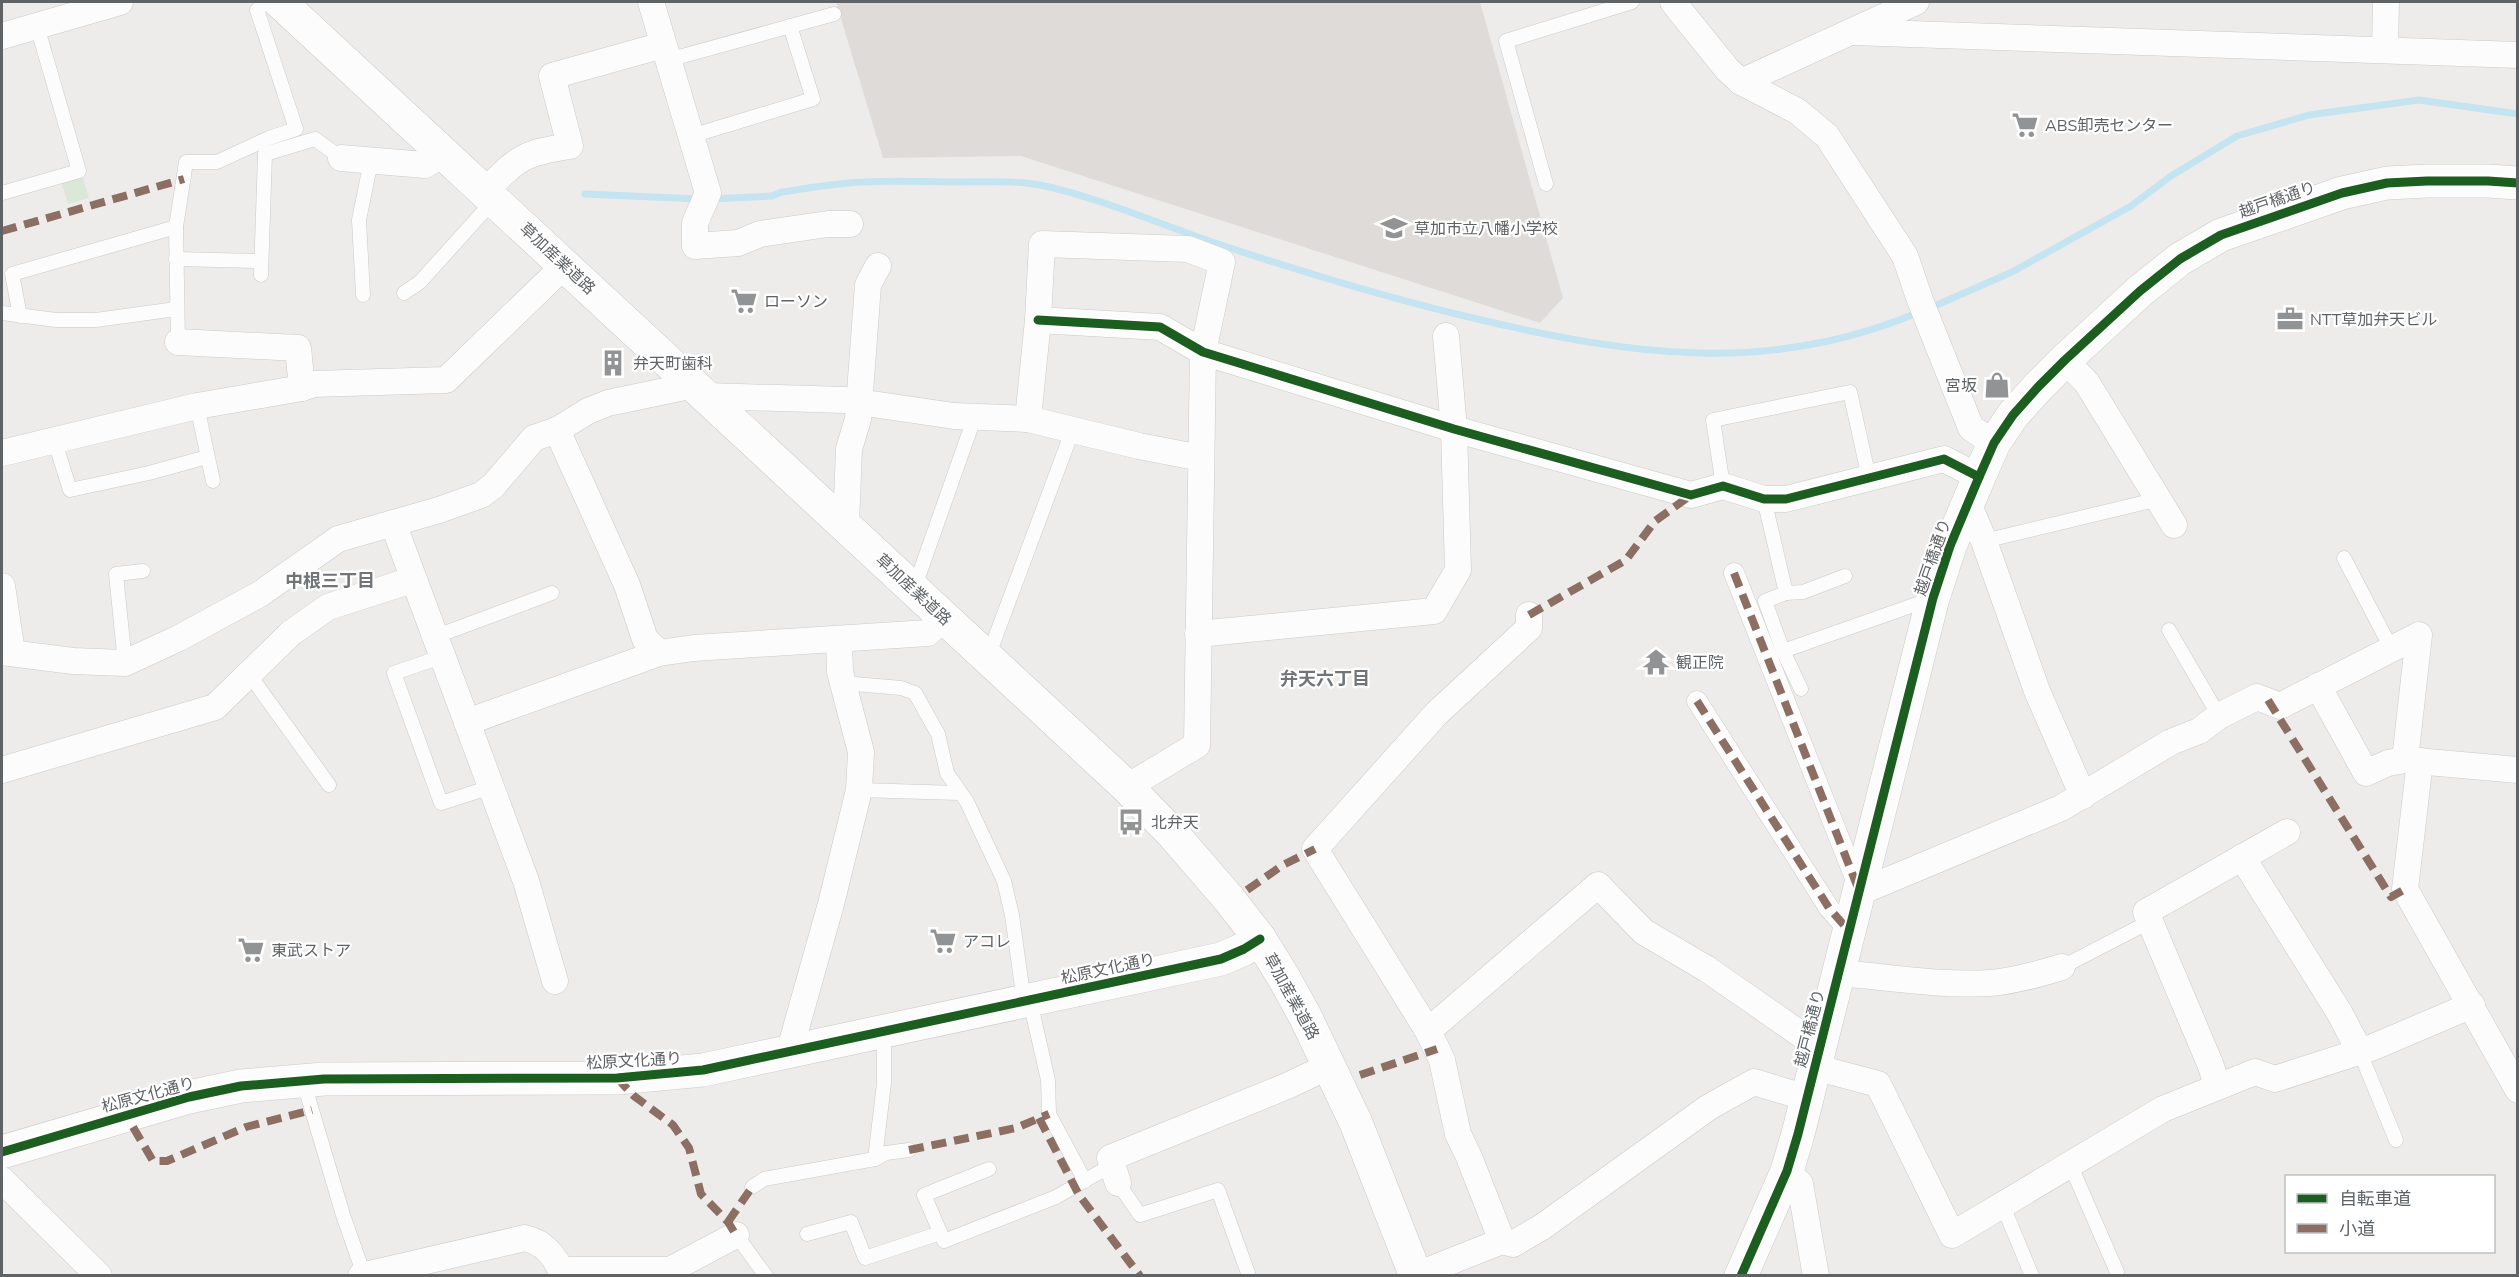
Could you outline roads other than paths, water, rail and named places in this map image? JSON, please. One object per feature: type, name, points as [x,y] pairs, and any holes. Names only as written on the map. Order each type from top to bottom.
[{"type":"street","points":[[2,36],[37,26],[70,8],[120,2]]},
{"type":"street","name":"草加産業道路","points":[[280,2],[988,657],[1127,787],[1172,833],[1260,939],[1305,1016],[1356,1123],[1415,1275]]},
{"type":"street","points":[[651,2],[708,193],[695,223],[695,246],[738,243],[760,234],[828,224],[850,224]]},
{"type":"street","points":[[1673,2],[1727,69],[1741,82],[1797,111],[1827,136],[1905,256],[1971,428],[1994,443]]},
{"type":"street","points":[[1741,82],[1916,2]]},
{"type":"street","points":[[2385,50],[2386,2]]},
{"type":"street","points":[[1852,32],[2517,55]]},
{"type":"street","points":[[491,195],[512,164],[536,151],[570,146],[552,76],[665,52]]},
{"type":"street","points":[[341,158],[425,165],[445,153]]},
{"type":"street","name":"越戸橋通り","points":[[1741,1275],[1787,1172],[1933,598],[1950,546],[1994,443],[2025,401],[2140,291],[2180,259],[2221,235],[2342,192],[2387,183],[2478,181],[2517,183]]},
{"type":"street","points":[[1028,419],[1038,320],[1042,244],[1188,249],[1222,262],[1203,352],[1197,746],[1127,787]]},
{"type":"street","points":[[2,453],[197,406],[302,388],[313,384],[446,380],[565,265]]},
{"type":"street","points":[[846,526],[849,449],[858,419],[868,285],[878,266]]},
{"type":"street","points":[[1038,320],[1160,327],[1203,352],[1454,429],[1691,495],[1723,486],[1764,499],[1786,499],[1944,459],[1973,490],[1984,541],[2037,691],[2083,796]]},
{"type":"street","points":[[1198,634],[1434,611],[1458,570],[1454,429],[1446,336]]},
{"type":"street","points":[[178,342],[298,348],[302,388]]},
{"type":"street","points":[[2066,360],[2087,383],[2174,525]]},
{"type":"street","points":[[2,586],[7,653],[73,661],[125,663],[179,638],[260,594],[338,539],[439,510],[481,495],[493,486],[534,438],[557,430],[588,411],[608,403],[700,390],[859,401],[954,416],[1028,419],[1139,446],[1201,458]]},
{"type":"street","points":[[557,430],[627,585],[645,639],[659,653]]},
{"type":"street","points":[[393,523],[412,580],[526,881],[555,981]]},
{"type":"street","points":[[1734,573],[1860,892],[2061,808],[2171,742],[2199,731],[2219,716],[2257,697],[2280,706],[2419,635],[2406,889],[2517,1090]]},
{"type":"street","points":[[2,770],[215,707],[291,633],[328,607],[412,580]]},
{"type":"street","points":[[1502,1241],[1458,1134],[1442,1060],[1428,1031],[1315,849],[1437,713],[1529,627],[1530,615]]},
{"type":"street","points":[[467,722],[659,653],[694,648],[928,633],[944,617]]},
{"type":"street","points":[[789,1053],[831,904],[859,790],[861,752],[840,672],[839,640]]},
{"type":"street","points":[[2318,686],[2366,773],[2388,763],[2413,761],[2517,770]]},
{"type":"street","points":[[1697,701],[1829,908],[1849,931]]},
{"type":"street","points":[[2217,1086],[2184,1000],[2146,912],[2288,832]]},
{"type":"street","points":[[2242,857],[2327,992],[2359,1050]]},
{"type":"street","points":[[1428,1031],[1598,885],[1644,932],[1698,964],[1813,1070]]},
{"type":"street","name":"松原文化通り","points":[[2,1152],[189,1097],[241,1086],[303,1080],[617,1078],[703,1070],[1221,959],[1260,939]]},
{"type":"street","points":[[1839,973],[1939,982],[1991,983],[2062,967]]},
{"type":"street","points":[[1415,1275],[1502,1241],[1513,1244],[1542,1227],[1709,1107],[1754,1082],[1813,1070],[1878,1084],[1952,1235],[2163,1109],[2255,1071],[2275,1079],[2371,1048],[2472,1005]]},
{"type":"street","points":[[1115,1174],[1110,1158],[1287,1086],[1329,1066]]},
{"type":"street","points":[[1787,1172],[1800,1184],[1816,1275]]},
{"type":"street","points":[[2,1180],[99,1275]]},
{"type":"street","points":[[363,1275],[525,1238],[539,1241],[554,1257],[562,1273],[670,1270],[736,1234]]},
{"type":"lane","points":[[178,342],[176,227],[186,162],[217,162],[296,129],[257,10],[266,2]]},
{"type":"lane","points":[[1546,184],[1506,41],[1632,2]]},
{"type":"lane","points":[[665,52],[790,26],[834,14]]},
{"type":"lane","points":[[2,193],[79,171],[37,26]]},
{"type":"lane","points":[[691,136],[813,99],[790,26]]},
{"type":"lane","points":[[261,276],[265,154],[315,140],[341,158]]},
{"type":"lane","points":[[249,147],[264,160]]},
{"type":"lane","points":[[363,295],[359,220],[371,162]]},
{"type":"lane","points":[[404,293],[420,282],[491,195]]},
{"type":"lane","points":[[20,315],[12,274],[176,227]]},
{"type":"lane","points":[[176,259],[261,261]]},
{"type":"lane","points":[[2,313],[56,320],[96,320],[176,309]]},
{"type":"lane","points":[[1723,486],[1713,420],[1850,392],[1869,478]]},
{"type":"lane","points":[[197,406],[213,481]]},
{"type":"lane","points":[[914,589],[975,416]]},
{"type":"lane","points":[[988,657],[1073,429]]},
{"type":"lane","points":[[54,439],[70,490],[149,473],[207,457]]},
{"type":"lane","points":[[1764,499],[1786,593]]},
{"type":"lane","points":[[1984,541],[2158,500]]},
{"type":"lane","points":[[2344,558],[2391,648]]},
{"type":"lane","points":[[125,663],[116,574],[143,571]]},
{"type":"lane","points":[[1801,689],[1783,651],[1765,601],[1786,593],[1803,592],[1845,576]]},
{"type":"lane","points":[[490,787],[441,803],[394,673],[438,647],[552,593]]},
{"type":"lane","points":[[1783,651],[1933,598]]},
{"type":"lane","points":[[2169,630],[2219,716]]},
{"type":"lane","points":[[249,674],[329,785]]},
{"type":"lane","points":[[843,683],[901,688],[915,693],[938,734],[946,773],[967,802],[1004,881],[1027,1002],[1048,1080],[1049,1114],[1085,1181]]},
{"type":"lane","points":[[859,790],[959,794]]},
{"type":"lane","points":[[2062,967],[2149,922]]},
{"type":"lane","points":[[875,1159],[884,1083],[884,1033]]},
{"type":"lane","points":[[2359,1050],[2396,1140]]},
{"type":"lane","points":[[303,1080],[363,1275]]},
{"type":"lane","points":[[752,1187],[764,1179],[875,1159],[886,1153],[909,1150]]},
{"type":"lane","points":[[2070,1164],[2117,1272]]},
{"type":"lane","points":[[989,1169],[924,1195],[944,1241],[1056,1197],[1085,1181],[1115,1174],[1140,1215],[1218,1190],[1249,1275]]},
{"type":"lane","points":[[2003,1206],[2032,1275]]},
{"type":"lane","points":[[807,1234],[850,1222],[865,1258],[940,1233]]},
{"type":"lane","points":[[736,1234],[766,1275]]},
{"type":"waterway","points":[[1930,308],[2012,272],[2131,206],[2171,176],[2237,136],[2309,115],[2419,100],[2518,114]]},
{"type":"waterway","points":[[711,199],[772,196],[782,192],[843,183],[876,181],[1034,184],[1066,191],[1212,242],[1343,284],[1534,332],[1645,349],[1699,353],[1754,352],[1808,345],[1863,332],[1919,312]]},
{"type":"waterway","points":[[585,194],[699,199]]},
{"type":"place","name":"ABS卸売センター","points":[[2025,125]]},
{"type":"place","name":"草加市立八幡小学校","points":[[1394,228]]},
{"type":"place","name":"ローソン","points":[[744,301]]},
{"type":"place","name":"NTT草加弁天ビル","points":[[2290,319]]},
{"type":"place","name":"弁天町歯科","points":[[613,363]]},
{"type":"place","name":"宮坂","points":[[1997,385]]},
{"type":"place","name":"観正院","points":[[1656,662]]},
{"type":"place","name":"北弁天","points":[[1131,822]]},
{"type":"place","name":"アコレ","points":[[943,941]]},
{"type":"place","name":"東武ストア","points":[[251,950]]},
{"type":"district","name":"中根三丁目","points":[[330,581]]},
{"type":"district","name":"弁天六丁目","points":[[1325,679]]}]
